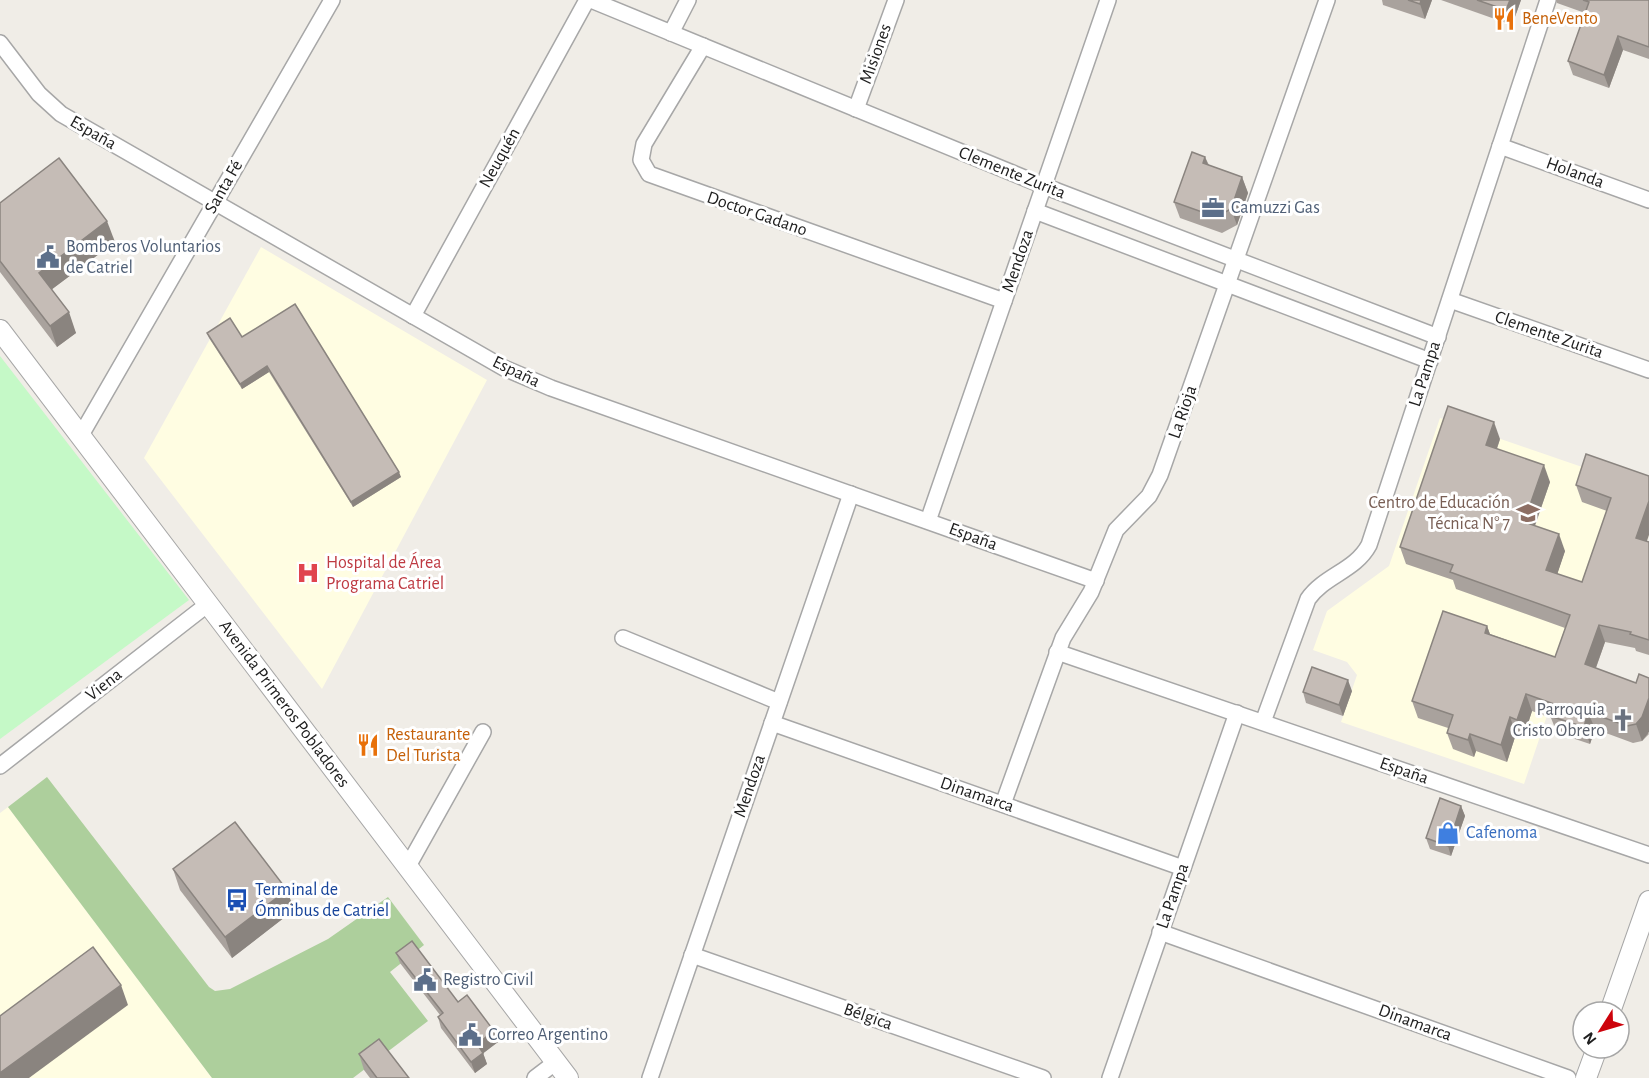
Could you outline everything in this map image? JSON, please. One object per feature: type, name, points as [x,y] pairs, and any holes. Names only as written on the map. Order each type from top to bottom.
[{"type":"street","name":"Santa Fé","points":[[81,435],[332,0]]},
{"type":"street","name":"Clemente Zurita","points":[[589,0],[1044,186],[1438,337]]},
{"type":"street","name":"Neuquén","points":[[413,316],[589,0]]},
{"type":"street","points":[[671,33],[688,0]]},
{"type":"street","name":"Misiones","points":[[856,109],[896,0]]},
{"type":"street","name":"Mendoza","points":[[928,521],[1108,0]]},
{"type":"street","name":"La Rioja","points":[[1004,804],[1057,651],[1068,626],[1086,602],[1116,530],[1156,486],[1327,0]]},
{"type":"street","name":"La Pampa","points":[[1263,722],[1308,600],[1321,585],[1358,561],[1369,544],[1548,0]]},
{"type":"street","name":"España","points":[[0,43],[39,94],[61,114],[504,368],[535,382],[1096,581]]},
{"type":"street","name":"Doctor Gadano","points":[[703,46],[644,144],[641,160],[649,174],[1004,301]]},
{"type":"street","name":"Holanda","points":[[1500,146],[1649,200]]},
{"type":"street","name":"Clemente Zurita","points":[[1035,211],[1430,361]]},
{"type":"street","name":"Clemente Zurita","points":[[1450,300],[1649,370]]},
{"type":"street","name":"Avenida Primeros Pobladores","points":[[0,330],[568,1078]]},
{"type":"street","name":"Mendoza","points":[[650,1078],[851,495]]},
{"type":"street","name":"Viena","points":[[0,766],[208,604]]},
{"type":"street","points":[[623,638],[779,702]]},
{"type":"street","name":"España","points":[[1057,651],[1649,855]]},
{"type":"street","name":"La Pampa","points":[[1110,1078],[1237,713]]},
{"type":"street","name":"Dinamarca","points":[[772,723],[1183,868]]},
{"type":"street","points":[[408,866],[483,732]]},
{"type":"street","points":[[1615,1000],[1645,925],[1649,901]]},
{"type":"street","name":"Dinamarca","points":[[1160,932],[1568,1078]]},
{"type":"street","name":"Bélgica","points":[[692,955],[1043,1078]]},
{"type":"street","points":[[1586,1078],[1593,1060]]},
{"type":"street","points":[[535,1078],[556,1062]]},
{"type":"shaded area","name":"Hospital de Área Programa Catriel","points":[[261,247],[487,380],[322,689],[144,458]]},
{"type":"shaded area","points":[[1440,418],[1649,490],[1649,535],[1612,643],[1605,642],[1552,701],[1524,784],[1341,722],[1357,675],[1347,662],[1313,650],[1327,611],[1389,566]]},
{"type":"shaded area","points":[[8,807],[212,1078],[0,1078],[0,813]]},
{"type":"green space","points":[[0,356],[189,600],[0,739]]},
{"type":"green space","points":[[47,777],[209,987],[215,991],[230,989],[328,939],[388,897],[424,945],[390,972],[428,1021],[353,1078],[212,1078],[8,807]]},
{"type":"building","points":[[1408,0],[1421,0],[1420,4]]},
{"type":"building","points":[[1477,0],[1510,0],[1506,10]]},
{"type":"building","points":[[1583,0],[1649,0],[1649,47],[1618,36],[1604,75],[1568,61],[1589,2]]},
{"type":"building","points":[[1192,152],[1205,157],[1203,163],[1242,177],[1231,209],[1216,217],[1174,202]]},
{"type":"building","name":"Bomberos Voluntarios de Catriel","points":[[59,158],[107,221],[39,273],[69,312],[50,326],[0,261],[0,203]]},
{"type":"building","points":[[295,304],[399,472],[351,502],[267,366],[240,384],[207,333],[230,318],[242,337]]},
{"type":"building","points":[[1448,406],[1494,422],[1486,445],[1544,465],[1524,522],[1559,534],[1546,570],[1582,582],[1611,498],[1576,485],[1586,454],[1649,476],[1649,501],[1636,538],[1649,542],[1649,640],[1630,634],[1631,632],[1599,625],[1585,664],[1636,683],[1639,674],[1649,678],[1649,698],[1642,717],[1636,724],[1627,726],[1588,712],[1584,727],[1550,716],[1554,704],[1526,694],[1517,720],[1510,717],[1501,745],[1470,734],[1468,740],[1447,733],[1453,715],[1412,701],[1443,611],[1487,626],[1485,633],[1555,657],[1570,615],[1450,572],[1453,565],[1400,547]]},
{"type":"building","points":[[1312,667],[1348,680],[1339,705],[1303,692]]},
{"type":"building","points":[[1440,798],[1461,806],[1448,846],[1426,838]]},
{"type":"building","name":"Terminal de Ómnibus de Catriel","points":[[235,822],[287,890],[225,937],[173,869]]},
{"type":"building","points":[[412,941],[458,1002],[467,995],[494,1031],[477,1044],[483,1053],[471,1062],[438,1017],[443,1013],[396,953]]},
{"type":"building","points":[[93,947],[121,985],[0,1073],[0,1016]]},
{"type":"building","points":[[379,1039],[409,1078],[377,1078],[359,1054]]},
{"type":"place","name":"BeneVento","points":[[1504,19]]},
{"type":"place","name":"Camuzzi Gas","points":[[1213,208]]},
{"type":"place","name":"Bomberos Voluntarios de Catriel","points":[[48,257]]},
{"type":"place","name":"Centro de Educación Técnica N° 7","points":[[1528,513]]},
{"type":"place","name":"Hospital de Área Programa Catriel","points":[[308,573]]},
{"type":"place","name":"Parroquia Cristo Obrero","points":[[1623,720]]},
{"type":"place","name":"Restaurante Del Turista","points":[[368,745]]},
{"type":"place","name":"Cafenoma","points":[[1448,833]]},
{"type":"place","name":"Terminal de Ómnibus de Catriel","points":[[237,900]]},
{"type":"place","name":"Registro Civil","points":[[425,980]]},
{"type":"place","name":"Correo Argentino","points":[[470,1035]]}]
